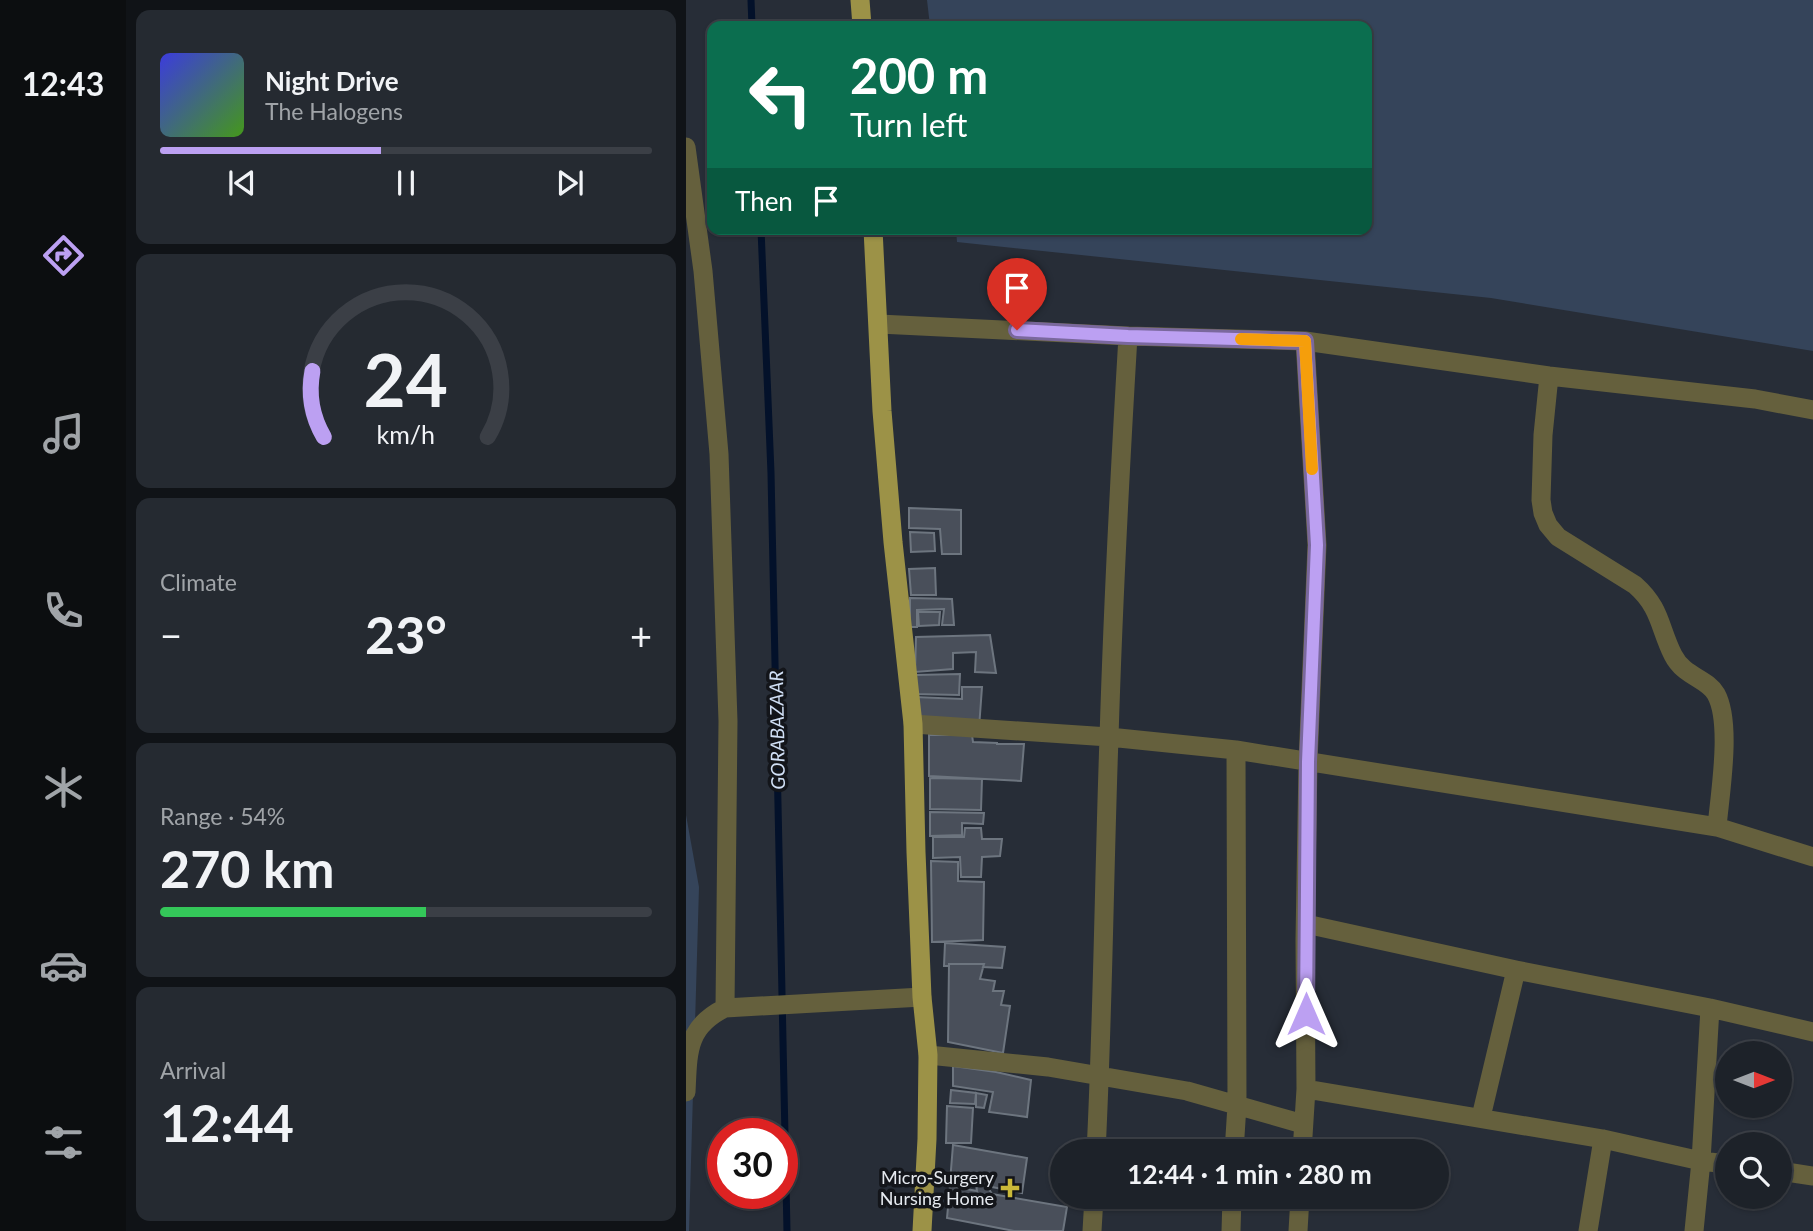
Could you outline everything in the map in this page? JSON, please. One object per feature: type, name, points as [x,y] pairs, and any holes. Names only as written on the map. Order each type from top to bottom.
[{"type":"main road","points":[[860,0],[862,21]]},
{"type":"main road","points":[[873,235],[882,411],[913,724],[922,997],[928,1055],[922,1231]]},
{"type":"street","points":[[686,147],[703,271],[719,454],[728,721],[725,1008]]},
{"type":"street","points":[[879,324],[1305,341],[1549,376],[1755,398],[1813,410]]},
{"type":"street","points":[[1097,1139],[1109,737],[1128,336]]},
{"type":"street","points":[[1302,1139],[1306,1089],[1308,762],[1317,545],[1305,341]]},
{"type":"street","points":[[1549,376],[1543,435],[1543,513],[1548,525],[1558,537],[1647,595],[1682,668],[1708,685],[1715,693],[1722,710],[1725,734],[1717,827]]},
{"type":"street","points":[[913,724],[1109,737],[1236,750],[1717,827],[1813,857]]},
{"type":"street","points":[[1235,1139],[1236,750]]},
{"type":"street","points":[[1306,924],[1813,1032]]},
{"type":"street","points":[[1481,1117],[1516,970]]},
{"type":"street","points":[[686,1092],[688,1047],[692,1037],[710,1015],[725,1008],[922,997]]},
{"type":"street","points":[[1694,1231],[1710,1008]]},
{"type":"street","points":[[928,1055],[1048,1067],[1187,1091],[1303,1124]]},
{"type":"street","points":[[1306,1089],[1481,1117],[1715,1163]]},
{"type":"street","points":[[1588,1231],[1603,1139]]},
{"type":"street","points":[[1792,1173],[1813,1176]]},
{"type":"street","points":[[1092,1231],[1093,1209]]},
{"type":"street","points":[[1231,1231],[1232,1209]]},
{"type":"street","points":[[1298,1231],[1299,1209]]},
{"type":"shaded area","points":[[927,0],[1813,0],[1813,351],[1491,298],[957,242],[956,235],[1372,235],[1372,21],[929,21]]},
{"type":"shaded area","points":[[686,815],[699,887],[689,1231],[686,1231]]},
{"type":"building","points":[[909,508],[961,510],[961,554],[942,554],[940,529],[909,528]]},
{"type":"building","points":[[910,532],[934,533],[935,551],[911,552]]},
{"type":"building","points":[[935,568],[936,595],[911,595],[909,569]]},
{"type":"building","points":[[910,598],[952,599],[954,625],[942,625],[944,609],[917,610],[917,627],[910,627]]},
{"type":"building","points":[[918,612],[940,612],[939,625],[919,626]]},
{"type":"building","points":[[990,635],[996,673],[975,672],[976,652],[953,653],[953,669],[915,672],[916,637]]},
{"type":"building","points":[[960,674],[959,695],[914,694],[915,675]]},
{"type":"building","points":[[962,687],[982,687],[979,728],[915,723],[915,697],[962,699]]},
{"type":"building","points":[[929,735],[972,735],[973,742],[1024,744],[1021,781],[929,776]]},
{"type":"building","points":[[930,778],[982,779],[981,810],[930,809]]},
{"type":"building","points":[[930,812],[984,813],[983,824],[962,823],[962,835],[930,836]]},
{"type":"building","points":[[965,828],[981,828],[982,839],[1002,839],[1000,856],[982,857],[981,877],[961,877],[960,857],[933,858],[933,837],[964,837]]},
{"type":"building","points":[[931,861],[958,862],[958,881],[984,882],[983,940],[932,942]]},
{"type":"building","points":[[945,943],[1005,947],[1002,968],[983,967],[984,964],[944,966]]},
{"type":"building","points":[[949,964],[984,964],[980,979],[995,981],[993,991],[1004,991],[1001,1005],[1010,1006],[1003,1053],[948,1042]]},
{"type":"building","points":[[953,1066],[1031,1080],[1027,1117],[989,1112],[993,1092],[953,1086]]},
{"type":"building","points":[[951,1090],[976,1093],[975,1104],[950,1103]]},
{"type":"building","points":[[976,1093],[987,1095],[984,1108],[976,1107]]},
{"type":"building","points":[[947,1106],[973,1108],[971,1143],[946,1143]]},
{"type":"building","name":"Micro-Surgery Nursing Home","points":[[953,1145],[1027,1158],[1022,1193],[987,1186],[992,1194],[1050,1204],[1050,1209],[1067,1209],[1063,1231],[1014,1231],[947,1218],[950,1186],[977,1191],[976,1185],[950,1182]]},
{"type":"waterway","name":"GORABAZAAR","points":[[751,0],[752,21]]},
{"type":"waterway","name":"GORABAZAAR","points":[[761,235],[771,473],[787,1231]]},
{"type":"slow traffic","points":[[1241,339],[1305,341],[1312,469]]},
{"type":"place","name":"Micro-Surgery Nursing Home","points":[[1010,1188]]},
{"type":"route","points":[[1017,330],[1305,341],[1317,545],[1308,762],[1306,1014]]}]
